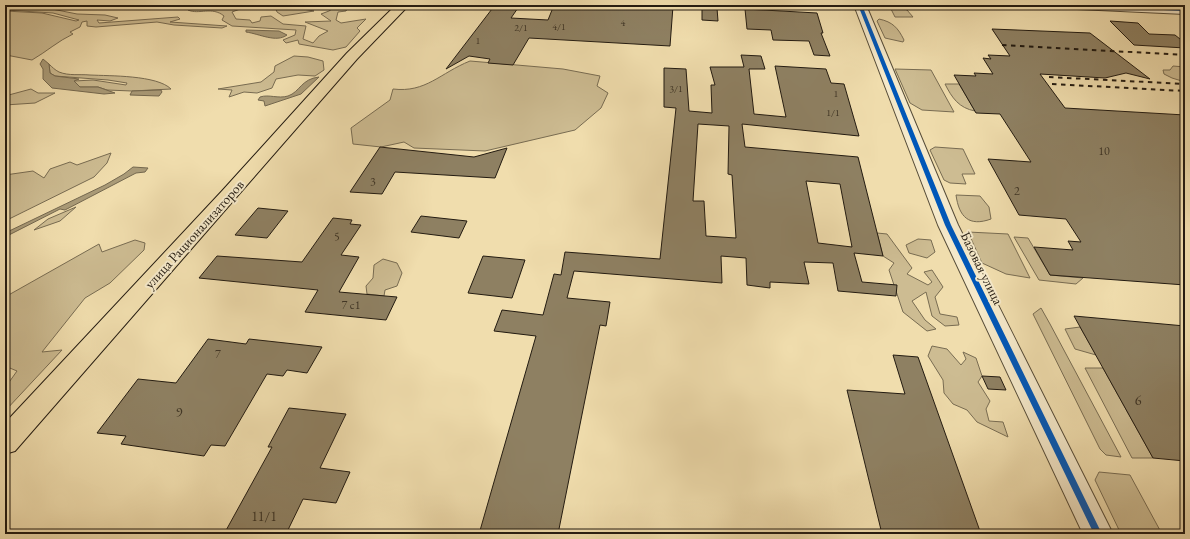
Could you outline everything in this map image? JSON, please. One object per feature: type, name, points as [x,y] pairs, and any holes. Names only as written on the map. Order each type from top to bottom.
[{"type":"main road","points":[[382,25],[386,5]]},
{"type":"main road","name":"улица Рационализаторов","points":[[5,442],[382,25],[403,5]]},
{"type":"street","name":"Базовая улица","points":[[860,5],[948,225],[1098,534]]},
{"type":"street","points":[[1078,5],[1185,10]]},
{"type":"shaded area","points":[[37,5],[46,5],[42,7],[77,14],[105,15],[118,18],[110,21],[97,20],[99,23],[178,17],[180,19],[170,22],[227,26],[222,28],[174,25],[157,22],[96,27],[87,26],[87,21],[82,22],[80,27],[70,32],[73,34],[32,60],[6,55],[5,11],[42,13],[76,21],[79,20],[53,13],[5,10],[5,8],[35,7]]},
{"type":"shaded area","points":[[201,5],[251,5],[232,12],[236,19],[250,20],[252,23],[260,21],[261,17],[271,16],[283,24],[306,26],[303,39],[313,43],[319,36],[328,31],[305,22],[331,21],[321,14],[335,7],[334,5],[349,5],[346,11],[338,12],[336,20],[341,23],[366,19],[357,28],[360,31],[346,47],[333,50],[299,44],[298,40],[286,43],[283,40],[295,35],[296,30],[232,26],[222,20],[224,16],[219,13],[188,10]]},
{"type":"shaded area","points":[[272,5],[307,5],[304,6],[303,9],[314,11],[283,16],[277,12],[275,7]]},
{"type":"shaded area","points":[[896,5],[907,10],[913,17],[895,17],[890,7]]},
{"type":"shaded area","points":[[879,19],[894,26],[902,36],[904,40],[903,42],[885,38],[877,21]]},
{"type":"shaded area","points":[[246,30],[279,31],[287,35],[273,38],[246,32]]},
{"type":"shaded area","points":[[294,56],[308,57],[323,61],[324,70],[315,76],[298,75],[276,79],[272,88],[257,93],[244,92],[229,97],[232,90],[218,89],[261,82],[274,72],[275,66]]},
{"type":"shaded area","points":[[43,59],[49,64],[50,73],[55,76],[79,79],[74,81],[80,87],[98,87],[115,93],[104,94],[52,88],[43,79],[43,69],[40,64]]},
{"type":"shaded area","points":[[470,61],[563,69],[600,76],[597,86],[608,93],[601,108],[575,130],[485,151],[414,148],[404,142],[381,147],[353,144],[351,128],[390,100],[393,89],[415,88],[424,85]]},
{"type":"shaded area","points":[[49,64],[58,71],[67,74],[133,77],[155,81],[164,84],[171,89],[132,91],[107,90],[98,87],[79,87],[74,81],[93,80],[126,85],[127,83],[55,76],[50,73]]},
{"type":"shaded area","points":[[1173,66],[1185,67],[1185,82],[1164,74],[1163,70],[1170,70]]},
{"type":"shaded area","points":[[895,69],[931,70],[954,112],[922,110],[910,103]]},
{"type":"shaded area","points":[[319,77],[301,94],[265,106],[264,101],[258,100],[263,96],[288,96],[295,92],[308,80]]},
{"type":"shaded area","points":[[945,84],[959,84],[975,111],[969,110],[960,105],[950,94]]},
{"type":"shaded area","points":[[31,89],[38,93],[55,93],[35,103],[5,105],[5,96]]},
{"type":"shaded area","points":[[161,90],[162,92],[159,96],[130,95],[132,91]]},
{"type":"shaded area","points":[[935,147],[963,149],[975,174],[962,174],[966,184],[950,183],[944,180],[930,150]]},
{"type":"shaded area","points":[[111,153],[107,163],[94,177],[5,221],[5,175],[33,171],[44,178],[50,169],[70,162],[77,165]]},
{"type":"shaded area","points":[[133,167],[148,168],[145,172],[136,173],[65,210],[60,209],[5,237],[5,233],[105,185]]},
{"type":"shaded area","points":[[956,195],[980,196],[989,207],[991,219],[977,222],[966,218],[957,203]]},
{"type":"shaded area","points":[[76,207],[60,221],[34,230],[48,219]]},
{"type":"shaded area","points":[[968,232],[1008,234],[1030,278],[1006,274],[982,263]]},
{"type":"shaded area","points":[[877,233],[887,234],[912,268],[907,274],[928,285],[932,282],[924,272],[932,270],[943,287],[935,297],[940,314],[957,317],[959,325],[945,326],[932,316],[926,292],[912,301],[925,320],[936,329],[927,331],[903,312],[889,270],[894,263],[883,256]]},
{"type":"shaded area","points":[[1014,237],[1028,238],[1050,275],[1083,278],[1076,284],[1039,280]]},
{"type":"shaded area","points":[[918,239],[931,240],[935,252],[927,258],[909,253],[906,245]]},
{"type":"shaded area","points":[[135,240],[145,243],[144,250],[110,283],[85,298],[42,352],[62,350],[5,411],[5,388],[17,371],[5,366],[5,297],[99,244],[102,252]]},
{"type":"shaded area","points":[[383,259],[397,263],[402,273],[397,286],[385,290],[384,296],[367,294],[366,286],[373,278],[374,265]]},
{"type":"shaded area","points":[[1041,308],[1121,457],[1106,455],[1100,449],[1033,314]]},
{"type":"shaded area","points":[[1080,327],[1096,355],[1075,349],[1065,329]]},
{"type":"shaded area","points":[[932,346],[947,349],[961,365],[966,359],[963,352],[976,358],[982,376],[978,382],[990,401],[986,409],[989,421],[1003,422],[1008,437],[977,422],[967,410],[953,404],[944,393],[943,380],[928,356]]},
{"type":"shaded area","points":[[1085,368],[1103,368],[1153,458],[1132,458]]},
{"type":"shaded area","points":[[1099,472],[1130,475],[1162,534],[1121,534],[1095,480]]},
{"type":"building","points":[[495,5],[520,5],[511,18],[548,20],[554,5],[673,6],[670,46],[529,38],[513,65],[488,63],[490,59],[469,56],[446,69]]},
{"type":"building","points":[[702,7],[717,8],[718,21],[702,20]]},
{"type":"building","points":[[745,9],[817,13],[823,33],[821,33],[830,56],[814,55],[809,41],[773,40],[771,30],[747,29]]},
{"type":"building","points":[[1110,21],[1138,23],[1149,34],[1175,35],[1185,43],[1185,48],[1134,45]]},
{"type":"building","points":[[992,29],[1090,33],[1150,79],[1126,73],[1105,78],[1040,74],[1065,108],[1185,115],[1185,285],[1050,275],[1034,247],[1073,250],[1068,241],[1081,242],[1066,219],[1019,215],[988,159],[1031,162],[1000,114],[976,113],[954,75],[976,76],[974,73],[993,74],[983,58],[991,59],[988,55],[1010,56]]},
{"type":"building","points":[[741,55],[761,56],[765,69],[749,69],[754,114],[786,117],[775,66],[826,69],[831,83],[844,84],[859,136],[742,124],[745,147],[858,157],[883,256],[854,253],[862,282],[897,285],[896,296],[838,291],[833,263],[804,262],[809,284],[770,282],[770,288],[747,285],[746,258],[721,256],[722,283],[574,271],[567,298],[610,302],[606,326],[600,325],[558,534],[479,534],[536,336],[494,331],[502,310],[543,315],[554,274],[561,275],[565,252],[660,259],[676,108],[664,107],[664,68],[686,69],[689,111],[712,113],[711,85],[715,85],[710,67],[744,67]],"holes":[[[698,124],[729,126],[728,174],[732,175],[736,238],[706,236],[704,201],[693,201]],[[806,181],[840,184],[852,247],[818,243]]]},
{"type":"building","points":[[380,147],[474,157],[507,148],[495,178],[395,172],[382,194],[350,192]]},
{"type":"building","points":[[258,208],[288,211],[267,238],[235,235]]},
{"type":"building","points":[[421,216],[467,221],[459,238],[411,232]]},
{"type":"building","points":[[333,218],[352,220],[350,224],[361,225],[341,255],[359,257],[339,292],[397,297],[386,320],[305,312],[318,290],[199,278],[217,256],[302,262]]},
{"type":"building","points":[[483,256],[525,260],[512,298],[468,293]]},
{"type":"building","points":[[1074,316],[1185,326],[1185,461],[1153,458]]},
{"type":"building","points":[[208,339],[246,344],[249,339],[322,347],[307,373],[287,370],[283,376],[267,374],[225,446],[211,445],[204,456],[121,444],[126,436],[97,433],[138,379],[176,383]]},
{"type":"building","points":[[893,355],[918,357],[981,534],[882,534],[847,390],[905,394]]},
{"type":"building","points":[[982,376],[1000,377],[1006,390],[988,389]]},
{"type":"building","points":[[289,408],[346,414],[320,468],[350,472],[336,503],[303,499],[286,534],[224,534],[272,447],[268,447]]},
{"type":"railway","points":[[1002,45],[1185,55]]},
{"type":"railway","points":[[1049,77],[1185,84]]},
{"type":"railway","points":[[1052,84],[1185,91]]},
{"type":"cycle path","points":[[860,5],[948,225],[1098,534]]},
{"type":"cycle path","points":[[1077,5],[1185,10]]}]
